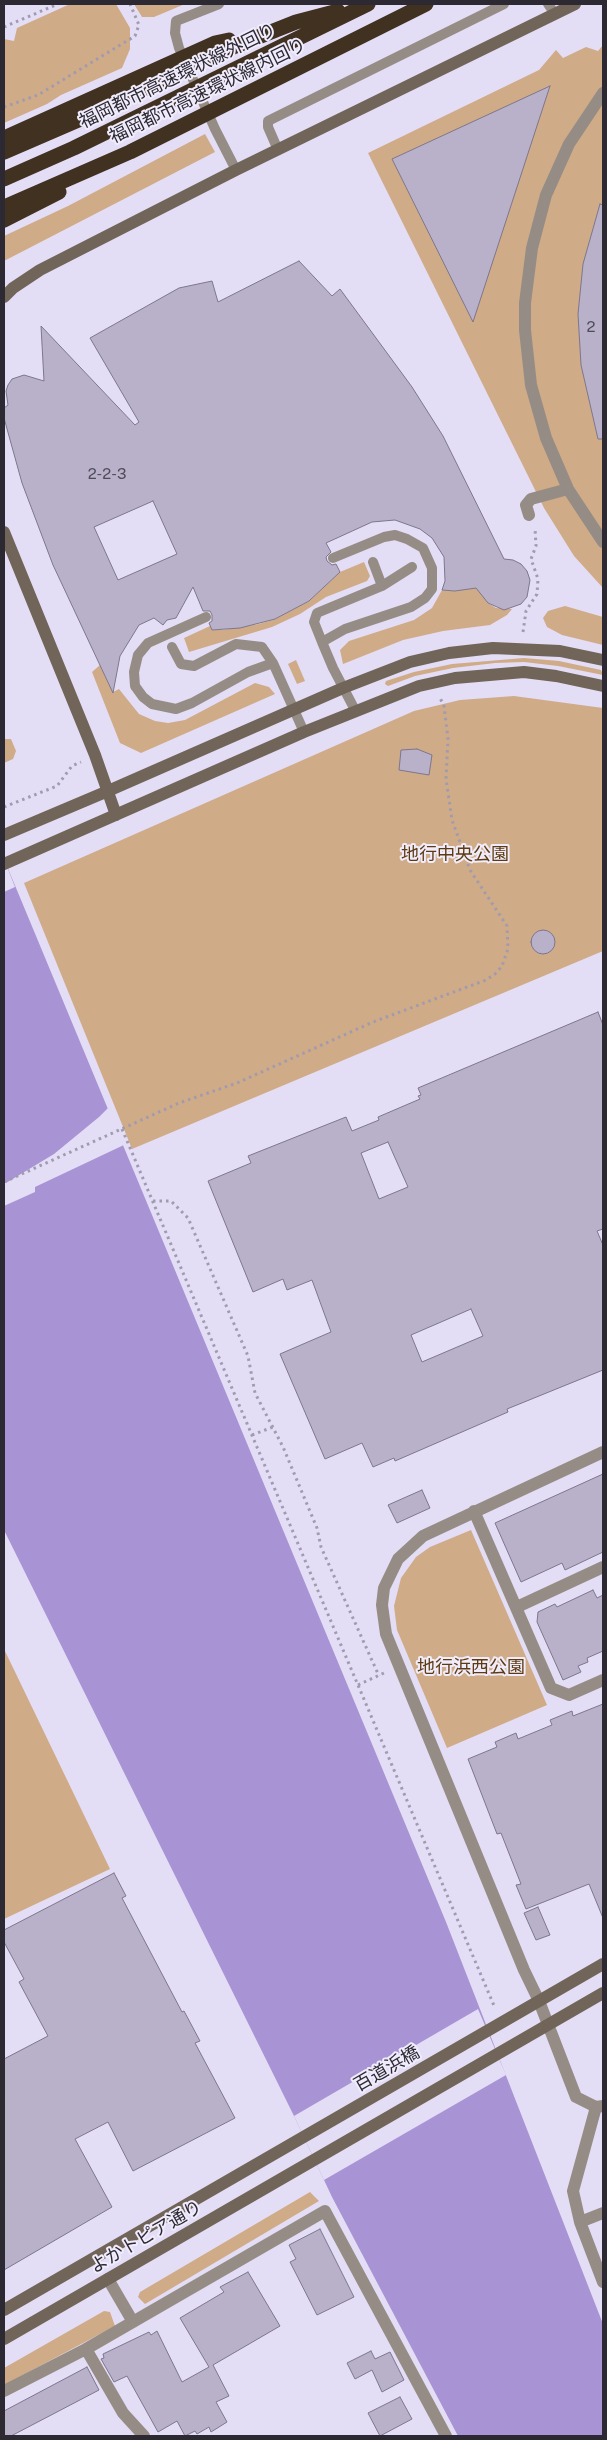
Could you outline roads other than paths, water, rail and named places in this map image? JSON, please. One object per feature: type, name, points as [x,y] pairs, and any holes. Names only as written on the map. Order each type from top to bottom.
[{"type":"highway","points":[[4,138],[86,103],[215,43],[334,12],[354,4]]},
{"type":"highway","name":"福岡都市高速環状線外回り","points":[[4,179],[74,148],[368,4]]},
{"type":"highway","name":"福岡都市高速環状線内回り","points":[[4,206],[130,152],[426,4]]},
{"type":"highway","points":[[4,152],[92,114],[218,53],[296,22]]},
{"type":"highway","points":[[4,220],[83,180],[142,154],[318,63],[339,47]]},
{"type":"street","points":[[4,297],[13,288],[40,270],[552,9],[575,4]]},
{"type":"street","points":[[603,93],[583,120],[557,169],[538,221],[527,275],[525,330],[531,385],[546,438],[568,489],[603,542]]},
{"type":"street","points":[[529,516],[526,505],[530,499],[568,489]]},
{"type":"street","points":[[4,532],[95,755],[116,815]]},
{"type":"street","points":[[4,834],[108,791],[343,688],[410,662],[449,653],[493,648],[560,650],[603,660]]},
{"type":"street","points":[[4,864],[355,710],[432,682],[524,672],[556,676],[603,686]]},
{"type":"street","points":[[603,1452],[422,1536],[398,1559],[384,1588],[382,1618],[386,1634],[524,1970],[539,2001],[576,2097],[600,2106],[573,2191],[580,2222],[603,2282]]},
{"type":"street","points":[[474,1512],[552,1688],[569,1695],[603,1680]]},
{"type":"street","points":[[517,1607],[603,1567]]},
{"type":"street","points":[[539,2001],[603,1964]]},
{"type":"street","points":[[548,2025],[603,1993]]},
{"type":"street","name":"百道浜橋","points":[[296,2141],[539,2001]]},
{"type":"street","name":"よかトピア通り","points":[[4,2339],[548,2025]]},
{"type":"street","name":"よかトピア通り","points":[[4,2310],[296,2141]]},
{"type":"street","points":[[4,2391],[86,2349],[325,2211],[446,2436]]},
{"type":"street","points":[[580,2222],[603,2213]]},
{"type":"street","points":[[108,2279],[133,2322]]},
{"type":"street","points":[[86,2349],[123,2413],[144,2436]]},
{"type":"lane","points":[[219,4],[176,21],[175,33],[179,48],[215,129],[236,170]]},
{"type":"lane","points":[[278,150],[268,127],[268,121],[504,4]]},
{"type":"lane","points":[[322,642],[346,629],[411,607],[425,598],[432,588],[432,568],[423,548],[407,538],[396,535],[384,537],[333,558]]},
{"type":"lane","points":[[373,562],[382,586]]},
{"type":"lane","points":[[355,710],[343,688],[314,622],[317,613],[382,586],[412,567]]},
{"type":"lane","points":[[206,617],[148,643],[138,655],[134,672],[136,686],[143,697],[152,704],[176,709],[192,703],[248,672],[273,663]]},
{"type":"lane","points":[[172,647],[181,664],[194,666],[236,644],[262,647],[273,663],[304,732]]},
{"type":"park label","name":"地行中央公園","points":[[455,854]]},
{"type":"park label","name":"地行浜西公園","points":[[471,1667]]}]
